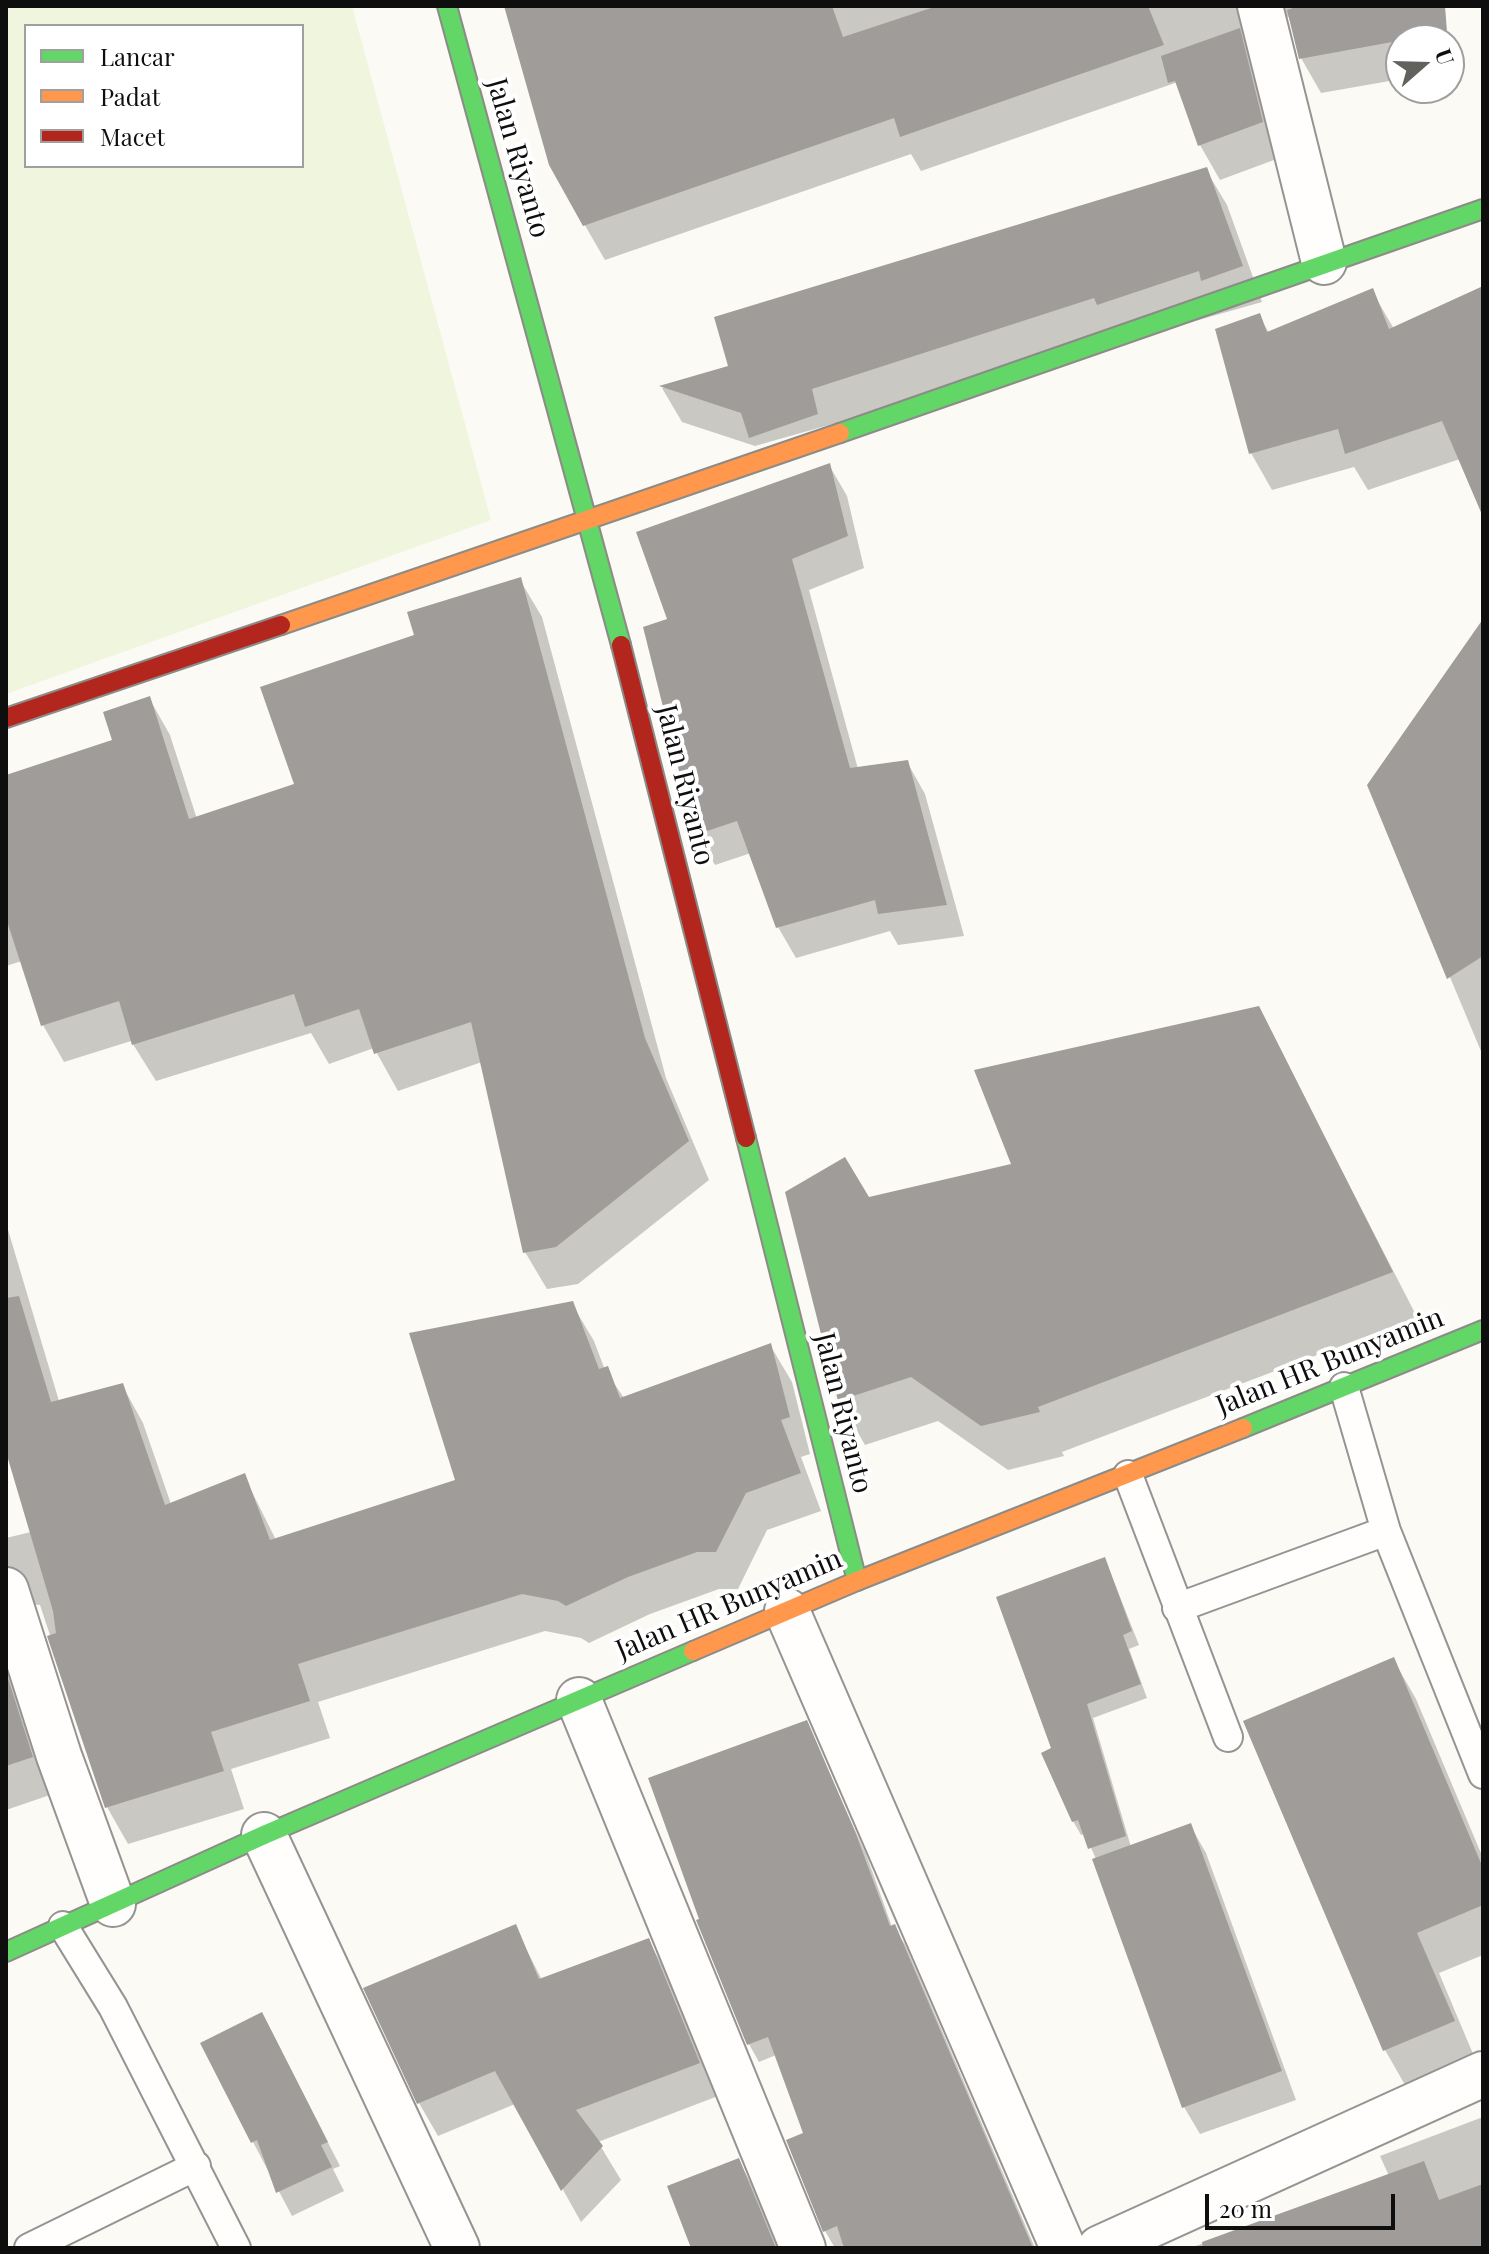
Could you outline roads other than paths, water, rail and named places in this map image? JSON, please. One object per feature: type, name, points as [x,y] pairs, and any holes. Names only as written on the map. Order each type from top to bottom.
[{"type":"street","name":"Jalan Riyanto","points":[[447,6],[590,520],[857,1581]]},
{"type":"street","points":[[1260,6],[1324,262]]},
{"type":"street","points":[[6,718],[590,520],[1483,209]]},
{"type":"street","name":"Jalan HR Bunyamin","points":[[6,1952],[264,1835],[857,1581],[1128,1475],[1483,1330]]},
{"type":"street","points":[[6,1590],[59,1756],[113,1904]]},
{"type":"street","points":[[787,1611],[1063,2248]]},
{"type":"street","points":[[579,1700],[803,2248]]},
{"type":"street","points":[[264,1835],[457,2248]]},
{"type":"street","points":[[1100,2248],[1483,2074]]},
{"type":"lane","points":[[1344,1387],[1386,1531],[1483,1774]]},
{"type":"lane","points":[[1128,1475],[1228,1737]]},
{"type":"lane","points":[[1177,1608],[1386,1531]]},
{"type":"lane","points":[[63,1926],[113,2007],[236,2248]]},
{"type":"lane","points":[[29,2248],[196,2166]]}]
